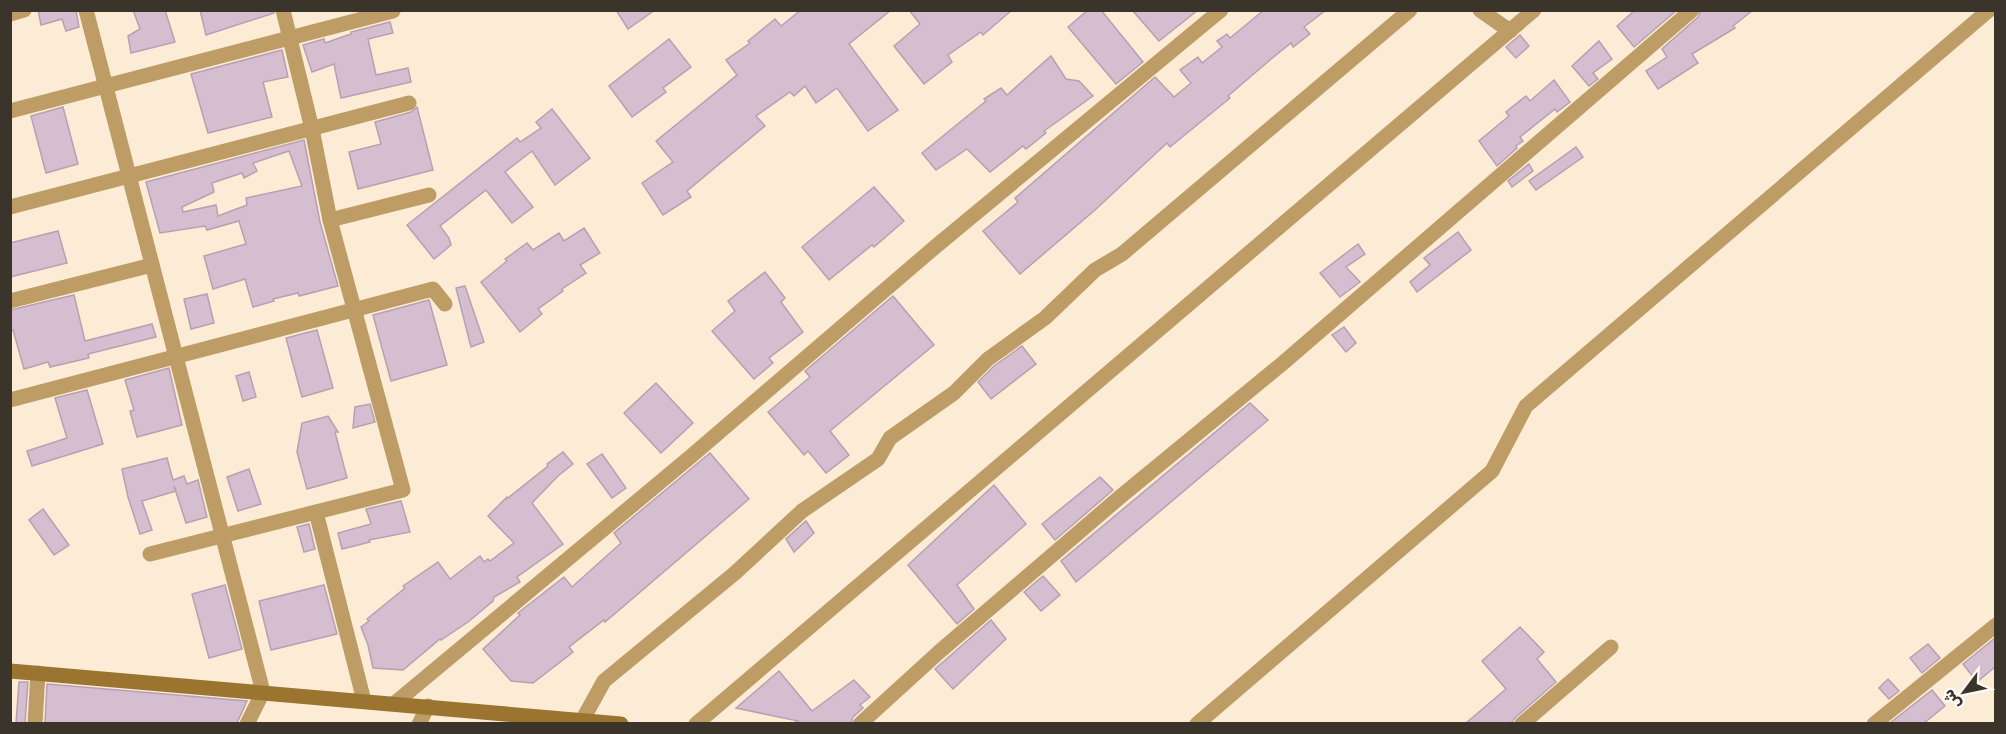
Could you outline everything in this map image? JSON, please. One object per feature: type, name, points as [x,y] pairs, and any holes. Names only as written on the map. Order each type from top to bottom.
[{"type":"main road","points":[[10,671],[611,723]]},
{"type":"street","points":[[10,14],[24,10]]},
{"type":"street","points":[[86,10],[263,692],[247,723]]},
{"type":"street","points":[[150,554],[403,490],[330,220],[312,129],[288,39],[283,10]]},
{"type":"street","points":[[395,703],[689,458],[935,247],[1221,10]]},
{"type":"street","points":[[583,719],[604,681],[735,573],[802,511],[878,459],[890,438],[954,393],[988,359],[1045,318],[1095,270],[1122,254],[1410,10]]},
{"type":"street","points":[[1479,10],[1510,31]]},
{"type":"street","points":[[696,723],[1534,10]]},
{"type":"street","points":[[860,723],[939,652],[1120,497],[1283,363],[1692,10]]},
{"type":"street","points":[[1197,723],[1492,471],[1526,406],[1989,10]]},
{"type":"street","points":[[10,111],[393,11]]},
{"type":"street","points":[[10,207],[409,103]]},
{"type":"street","points":[[330,220],[429,195]]},
{"type":"street","points":[[10,301],[152,265]]},
{"type":"street","points":[[10,400],[432,289],[445,304]]},
{"type":"street","points":[[316,512],[364,701]]},
{"type":"street","points":[[1874,723],[1995,625]]},
{"type":"street","points":[[1522,723],[1611,647]]},
{"type":"street","points":[[35,723],[38,673]]},
{"type":"street","points":[[419,723],[428,706]]},
{"type":"building","points":[[38,10],[76,10],[79,27],[66,31],[62,19],[41,25]]},
{"type":"building","points":[[133,10],[165,10],[175,42],[131,53],[128,36],[140,29]]},
{"type":"building","points":[[200,10],[273,10],[274,13],[206,35]]},
{"type":"building","points":[[616,10],[655,10],[628,29]]},
{"type":"building","points":[[801,10],[891,10],[849,44],[898,110],[868,131],[837,88],[816,103],[805,86],[794,96],[790,92],[756,116],[765,126],[687,191],[691,197],[663,215],[642,183],[673,162],[656,141],[737,75],[726,60],[750,43],[748,41],[775,19],[781,26]]},
{"type":"building","points":[[909,10],[1012,10],[983,35],[981,32],[948,55],[952,62],[924,84],[894,46],[920,24]]},
{"type":"building","points":[[1088,10],[1101,10],[1143,62],[1116,84],[1068,27]]},
{"type":"building","points":[[1132,10],[1198,10],[1159,41]]},
{"type":"building","points":[[1264,10],[1326,10],[1304,27],[1310,34],[1293,47],[1291,43],[1228,96],[1230,98],[1170,147],[1167,143],[1095,210],[1020,274],[983,231],[1018,202],[1015,198],[1155,77],[1174,97],[1191,83],[1180,70],[1198,57],[1202,63],[1222,47],[1217,41],[1227,34],[1230,38]]},
{"type":"building","points":[[1635,10],[1677,10],[1634,47],[1617,26]]},
{"type":"building","points":[[1701,10],[1753,10],[1733,26],[1735,28],[1692,54],[1698,63],[1658,89],[1646,71],[1667,57],[1662,49],[1698,17]]},
{"type":"building","points":[[390,22],[393,33],[368,39],[376,75],[408,68],[411,82],[341,98],[334,64],[312,72],[303,45],[324,39],[325,43],[351,34],[351,32]]},
{"type":"building","points":[[1520,35],[1529,46],[1516,58],[1506,47]]},
{"type":"building","points":[[669,39],[691,67],[663,88],[666,92],[632,117],[609,86]]},
{"type":"building","points":[[1599,41],[1612,59],[1593,73],[1598,79],[1589,86],[1572,66]]},
{"type":"building","points":[[282,50],[288,77],[263,82],[272,117],[208,133],[191,74]]},
{"type":"building","points":[[1051,56],[1066,79],[1079,81],[1093,96],[1044,131],[1046,133],[1026,149],[1023,146],[990,172],[967,149],[936,170],[922,153],[986,101],[984,99],[1001,88],[1007,95]]},
{"type":"building","points":[[1554,80],[1570,102],[1557,112],[1555,109],[1520,137],[1523,141],[1497,166],[1479,141],[1509,116],[1506,112],[1526,96],[1530,101]]},
{"type":"building","points":[[63,107],[78,164],[46,173],[31,116]]},
{"type":"building","points":[[417,107],[433,170],[358,189],[349,152],[381,144],[375,122],[411,112]]},
{"type":"building","points":[[552,109],[590,158],[555,185],[532,151],[505,172],[533,207],[512,223],[486,190],[440,226],[451,245],[434,259],[407,225],[517,138],[520,142],[541,128],[536,122]]},
{"type":"building","points":[[304,140],[320,222],[338,286],[299,296],[298,293],[273,299],[274,301],[253,307],[245,279],[213,289],[204,256],[246,244],[239,221],[207,230],[205,226],[160,233],[146,182]],"holes":[[[289,151],[302,186],[246,198],[247,205],[218,216],[216,205],[183,212],[182,207],[214,192],[212,183],[242,173],[244,178],[257,171],[253,163]]]},
{"type":"building","points":[[1576,147],[1583,157],[1536,190],[1529,181]]},
{"type":"building","points":[[1529,164],[1533,171],[1512,187],[1508,181]]},
{"type":"building","points":[[874,187],[904,221],[874,247],[872,245],[829,280],[802,247]]},
{"type":"building","points":[[584,228],[600,253],[580,265],[586,273],[538,309],[542,314],[520,332],[481,282],[507,261],[505,259],[527,243],[533,250],[559,233],[564,241]]},
{"type":"building","points":[[58,231],[67,263],[10,277],[10,243]]},
{"type":"building","points":[[1458,232],[1471,250],[1417,292],[1410,282],[1430,265],[1424,258]]},
{"type":"building","points":[[1358,244],[1365,254],[1346,267],[1360,282],[1340,297],[1320,273]]},
{"type":"building","points":[[765,272],[785,298],[781,302],[803,332],[769,358],[773,363],[754,379],[712,331],[735,311],[728,301]]},
{"type":"building","points":[[465,286],[484,342],[471,347],[456,288]]},
{"type":"building","points":[[207,294],[214,323],[191,329],[184,299]]},
{"type":"building","points":[[74,295],[85,341],[152,324],[156,337],[88,354],[89,358],[50,367],[48,362],[24,369],[13,330],[10,331],[10,310]]},
{"type":"building","points":[[893,296],[934,345],[830,431],[849,455],[826,473],[808,451],[804,455],[768,412],[810,377],[805,371]]},
{"type":"building","points":[[429,300],[447,365],[391,381],[373,315]]},
{"type":"building","points":[[1344,327],[1356,343],[1346,352],[1332,335]]},
{"type":"building","points":[[317,330],[333,388],[302,397],[286,338]]},
{"type":"building","points":[[1022,346],[1036,364],[991,399],[978,382],[994,366]]},
{"type":"building","points":[[169,368],[182,425],[137,437],[130,411],[134,410],[125,380]]},
{"type":"building","points":[[249,372],[256,397],[243,401],[236,376]]},
{"type":"building","points":[[656,383],[693,423],[661,453],[624,413]]},
{"type":"building","points":[[87,390],[103,444],[32,466],[27,451],[67,438],[55,398]]},
{"type":"building","points":[[1250,403],[1268,420],[1076,582],[1061,561]]},
{"type":"building","points":[[370,404],[375,422],[353,428],[355,407]]},
{"type":"building","points":[[328,416],[338,432],[335,432],[347,478],[307,489],[297,452],[302,423]]},
{"type":"building","points":[[563,452],[573,464],[532,503],[563,544],[517,577],[520,582],[494,597],[493,601],[468,622],[440,639],[403,670],[373,668],[361,627],[369,621],[367,619],[405,588],[403,586],[438,562],[450,579],[480,556],[484,562],[488,559],[490,561],[514,543],[488,516],[507,497]]},
{"type":"building","points":[[710,453],[749,499],[605,622],[604,620],[569,647],[573,652],[533,683],[511,681],[483,649],[520,615],[518,613],[564,577],[572,587],[621,543],[614,533]]},
{"type":"building","points":[[602,454],[626,488],[612,498],[587,464]]},
{"type":"building","points":[[167,458],[173,480],[184,476],[187,484],[198,480],[207,517],[186,523],[176,491],[142,501],[152,530],[140,534],[122,469]]},
{"type":"building","points":[[249,469],[261,504],[238,511],[227,477]]},
{"type":"building","points":[[1100,477],[1113,490],[1055,540],[1042,524]]},
{"type":"building","points":[[994,485],[1026,524],[957,585],[974,609],[957,624],[908,565]]},
{"type":"building","points":[[401,501],[410,532],[369,540],[370,542],[342,549],[338,533],[371,524],[366,509]]},
{"type":"building","points":[[43,509],[69,545],[54,555],[29,520]]},
{"type":"building","points":[[806,521],[814,533],[794,552],[786,539]]},
{"type":"building","points":[[309,524],[315,549],[304,552],[297,527]]},
{"type":"building","points":[[1043,576],[1060,595],[1041,611],[1024,592]]},
{"type":"building","points":[[225,585],[242,649],[209,658],[192,594]]},
{"type":"building","points":[[324,585],[337,634],[271,650],[259,601]]},
{"type":"building","points":[[991,620],[1006,639],[953,689],[935,669]]},
{"type":"building","points":[[1520,627],[1544,652],[1537,659],[1556,682],[1511,723],[1466,723],[1506,689],[1482,661]]},
{"type":"building","points":[[1995,638],[1995,667],[1977,682],[1963,664]]},
{"type":"building","points":[[1928,644],[1940,658],[1922,673],[1910,658]]},
{"type":"building","points":[[779,671],[812,711],[854,680],[870,697],[860,705],[863,708],[853,717],[851,723],[794,723],[798,721],[736,708]]},
{"type":"building","points":[[1888,679],[1899,691],[1889,699],[1879,688]]},
{"type":"building","points":[[19,682],[28,682],[25,723],[16,723]]},
{"type":"building","points":[[47,684],[247,701],[237,723],[45,723]]},
{"type":"building","points":[[1932,690],[1945,706],[1924,723],[1890,723]]}]
